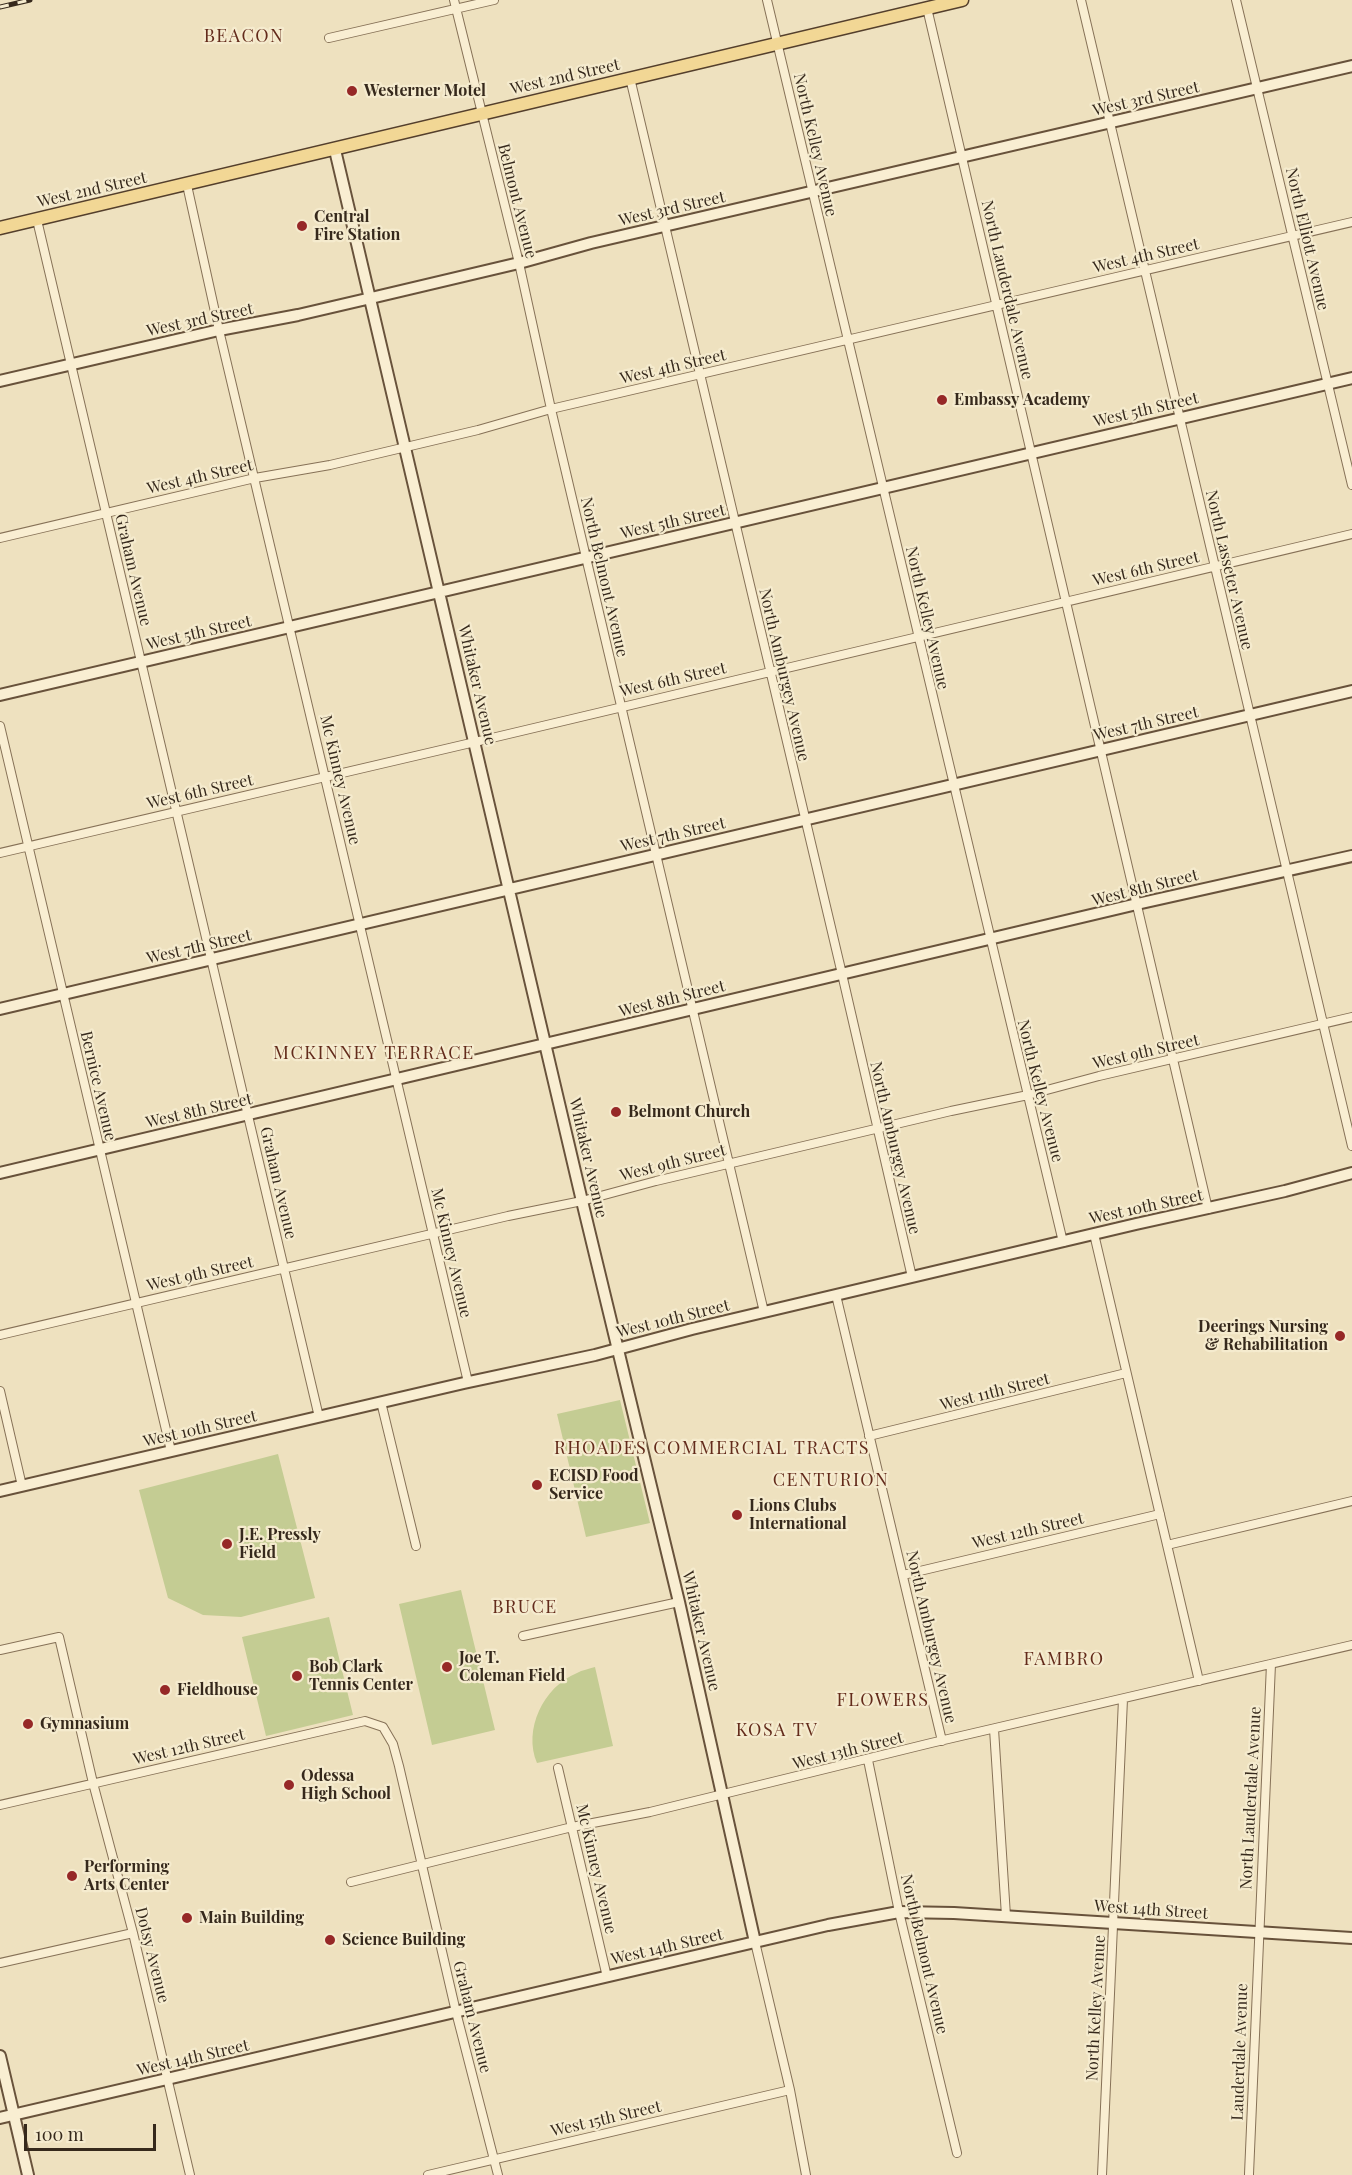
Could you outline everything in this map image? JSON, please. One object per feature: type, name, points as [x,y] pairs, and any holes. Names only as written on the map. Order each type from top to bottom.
[{"type":"main road","name":"West 2nd Street","points":[[0,228],[962,0]]},
{"type":"street","points":[[329,38],[455,4],[494,0]]},
{"type":"street","name":"North Kelley Avenue","points":[[767,0],[952,785],[1063,1242]]},
{"type":"street","name":"North Lasseter Avenue","points":[[1081,0],[1352,1146]]},
{"type":"street","name":"North Elliott Avenue","points":[[1236,0],[1352,485]]},
{"type":"street","name":"Belmont Avenue","points":[[455,4],[519,263],[551,409]]},
{"type":"street","name":"North Lauderdale Avenue","points":[[927,8],[1208,1209]]},
{"type":"street","name":"West 3rd Street","points":[[0,381],[219,330],[371,298],[664,226],[1352,66]]},
{"type":"street","name":"North Amburgey Avenue","points":[[630,78],[912,1277]]},
{"type":"street","name":"Whitaker Avenue","points":[[335,150],[582,1201],[679,1602],[790,2090],[806,2175]]},
{"type":"street","name":"Mc Kinney Avenue","points":[[187,185],[219,330],[468,1382]]},
{"type":"street","name":"Graham Avenue","points":[[37,220],[319,1417]]},
{"type":"street","name":"West 4th Street","points":[[0,538],[255,478],[330,465],[478,430],[551,409],[1352,222]]},
{"type":"street","name":"West 5th Street","points":[[0,695],[1352,378]]},
{"type":"street","name":"North Belmont Avenue","points":[[551,409],[764,1312]]},
{"type":"street","name":"West 6th Street","points":[[0,853],[1352,534]]},
{"type":"street","name":"West 7th Street","points":[[0,1009],[1352,691]]},
{"type":"street","name":"Bernice Avenue","points":[[0,726],[171,1451]]},
{"type":"street","name":"West 8th Street","points":[[0,1173],[1137,904],[1352,856]]},
{"type":"street","name":"West 9th Street","points":[[0,1335],[433,1233],[582,1201],[729,1163],[1028,1095],[1099,1076],[1352,1017]]},
{"type":"street","name":"West 10th Street","points":[[0,1491],[618,1349],[764,1312],[1208,1209],[1352,1173]]},
{"type":"street","points":[[1094,1234],[1199,1681]]},
{"type":"street","name":"North Amburgey Avenue","points":[[836,1295],[942,1741]]},
{"type":"street","name":"West 11th Street","points":[[870,1436],[1126,1374]]},
{"type":"street","points":[[0,1391],[22,1486]]},
{"type":"street","points":[[381,1402],[416,1546]]},
{"type":"street","points":[[1167,1545],[1352,1501]]},
{"type":"street","name":"West 12th Street","points":[[903,1575],[1160,1514]]},
{"type":"street","points":[[524,1636],[679,1602]]},
{"type":"street","name":"Dotsy Avenue","points":[[0,1650],[59,1637],[190,2175]]},
{"type":"street","name":"West 13th Street","points":[[351,1882],[572,1827],[651,1812],[942,1741],[1352,1646]]},
{"type":"street","name":"North Lauderdale Avenue","points":[[1259,1932],[1271,1664]]},
{"type":"street","name":"North Kelley Avenue","points":[[1102,2175],[1124,1699]]},
{"type":"street","name":"West 12th Street","points":[[0,1804],[364,1721],[383,1727]]},
{"type":"street","name":"Graham Avenue","points":[[383,1727],[393,1744],[399,1766],[456,2012],[498,2175]]},
{"type":"street","points":[[994,1729],[1006,1916]]},
{"type":"street","name":"North Belmont Avenue","points":[[868,1760],[899,1912],[957,2152]]},
{"type":"street","name":"Mc Kinney Avenue","points":[[558,1768],[607,1977]]},
{"type":"street","name":"West 14th Street","points":[[0,2118],[828,1925],[899,1912],[1006,1916],[1352,1938]]},
{"type":"street","name":"Lauderdale Avenue","points":[[1249,2174],[1259,1932]]},
{"type":"street","points":[[0,1963],[133,1934]]},
{"type":"street","points":[[0,2056],[28,2175]]},
{"type":"street","name":"West 15th Street","points":[[428,2175],[790,2090]]},
{"type":"green space","points":[[620,1400],[650,1523],[586,1537],[557,1414]]},
{"type":"green space","name":"J.E. Pressly Field","points":[[278,1454],[315,1598],[241,1617],[203,1615],[168,1598],[139,1490]]},
{"type":"green space","name":"Joe T. Coleman Field","points":[[461,1590],[495,1730],[432,1745],[399,1604]]},
{"type":"green space","name":"Bob Clark Tennis Center","points":[[329,1617],[353,1715],[266,1736],[242,1637]]},
{"type":"green space","points":[[595,1667],[613,1746],[537,1763],[533,1750],[533,1737],[539,1711],[546,1699],[554,1688],[565,1680],[581,1671]]},
{"type":"railway","points":[[0,7],[30,0]]},
{"type":"place","name":"Westerner Motel","points":[[352,91]]},
{"type":"place","name":"Central Fire Station","points":[[302,226]]},
{"type":"place","name":"Embassy Academy","points":[[942,400]]},
{"type":"place","name":"Belmont Church","points":[[616,1112]]},
{"type":"place","name":"Deerings Nursing & Rehabilitation","points":[[1340,1336]]},
{"type":"place","name":"ECISD Food Service","points":[[537,1485]]},
{"type":"place","name":"Lions Clubs International","points":[[737,1515]]},
{"type":"place","name":"J.E. Pressly Field","points":[[227,1544]]},
{"type":"place","name":"Joe T. Coleman Field","points":[[447,1667]]},
{"type":"place","name":"Bob Clark Tennis Center","points":[[297,1676]]},
{"type":"place","name":"Fieldhouse","points":[[165,1690]]},
{"type":"place","name":"Gymnasium","points":[[28,1724]]},
{"type":"place","name":"Odessa High School","points":[[289,1785]]},
{"type":"place","name":"Performing Arts Center","points":[[72,1876]]},
{"type":"place","name":"Main Building","points":[[187,1918]]},
{"type":"place","name":"Science Building","points":[[330,1940]]},
{"type":"district","name":"BEACON","points":[[244,36]]},
{"type":"district","name":"MCKINNEY TERRACE","points":[[374,1053]]},
{"type":"district","name":"RHOADES COMMERCIAL TRACTS","points":[[712,1448]]},
{"type":"district","name":"CENTURION","points":[[831,1480]]},
{"type":"district","name":"BRUCE","points":[[525,1607]]},
{"type":"district","name":"FAMBRO","points":[[1064,1659]]},
{"type":"district","name":"FLOWERS","points":[[883,1700]]},
{"type":"district","name":"KOSA TV","points":[[777,1730]]}]
